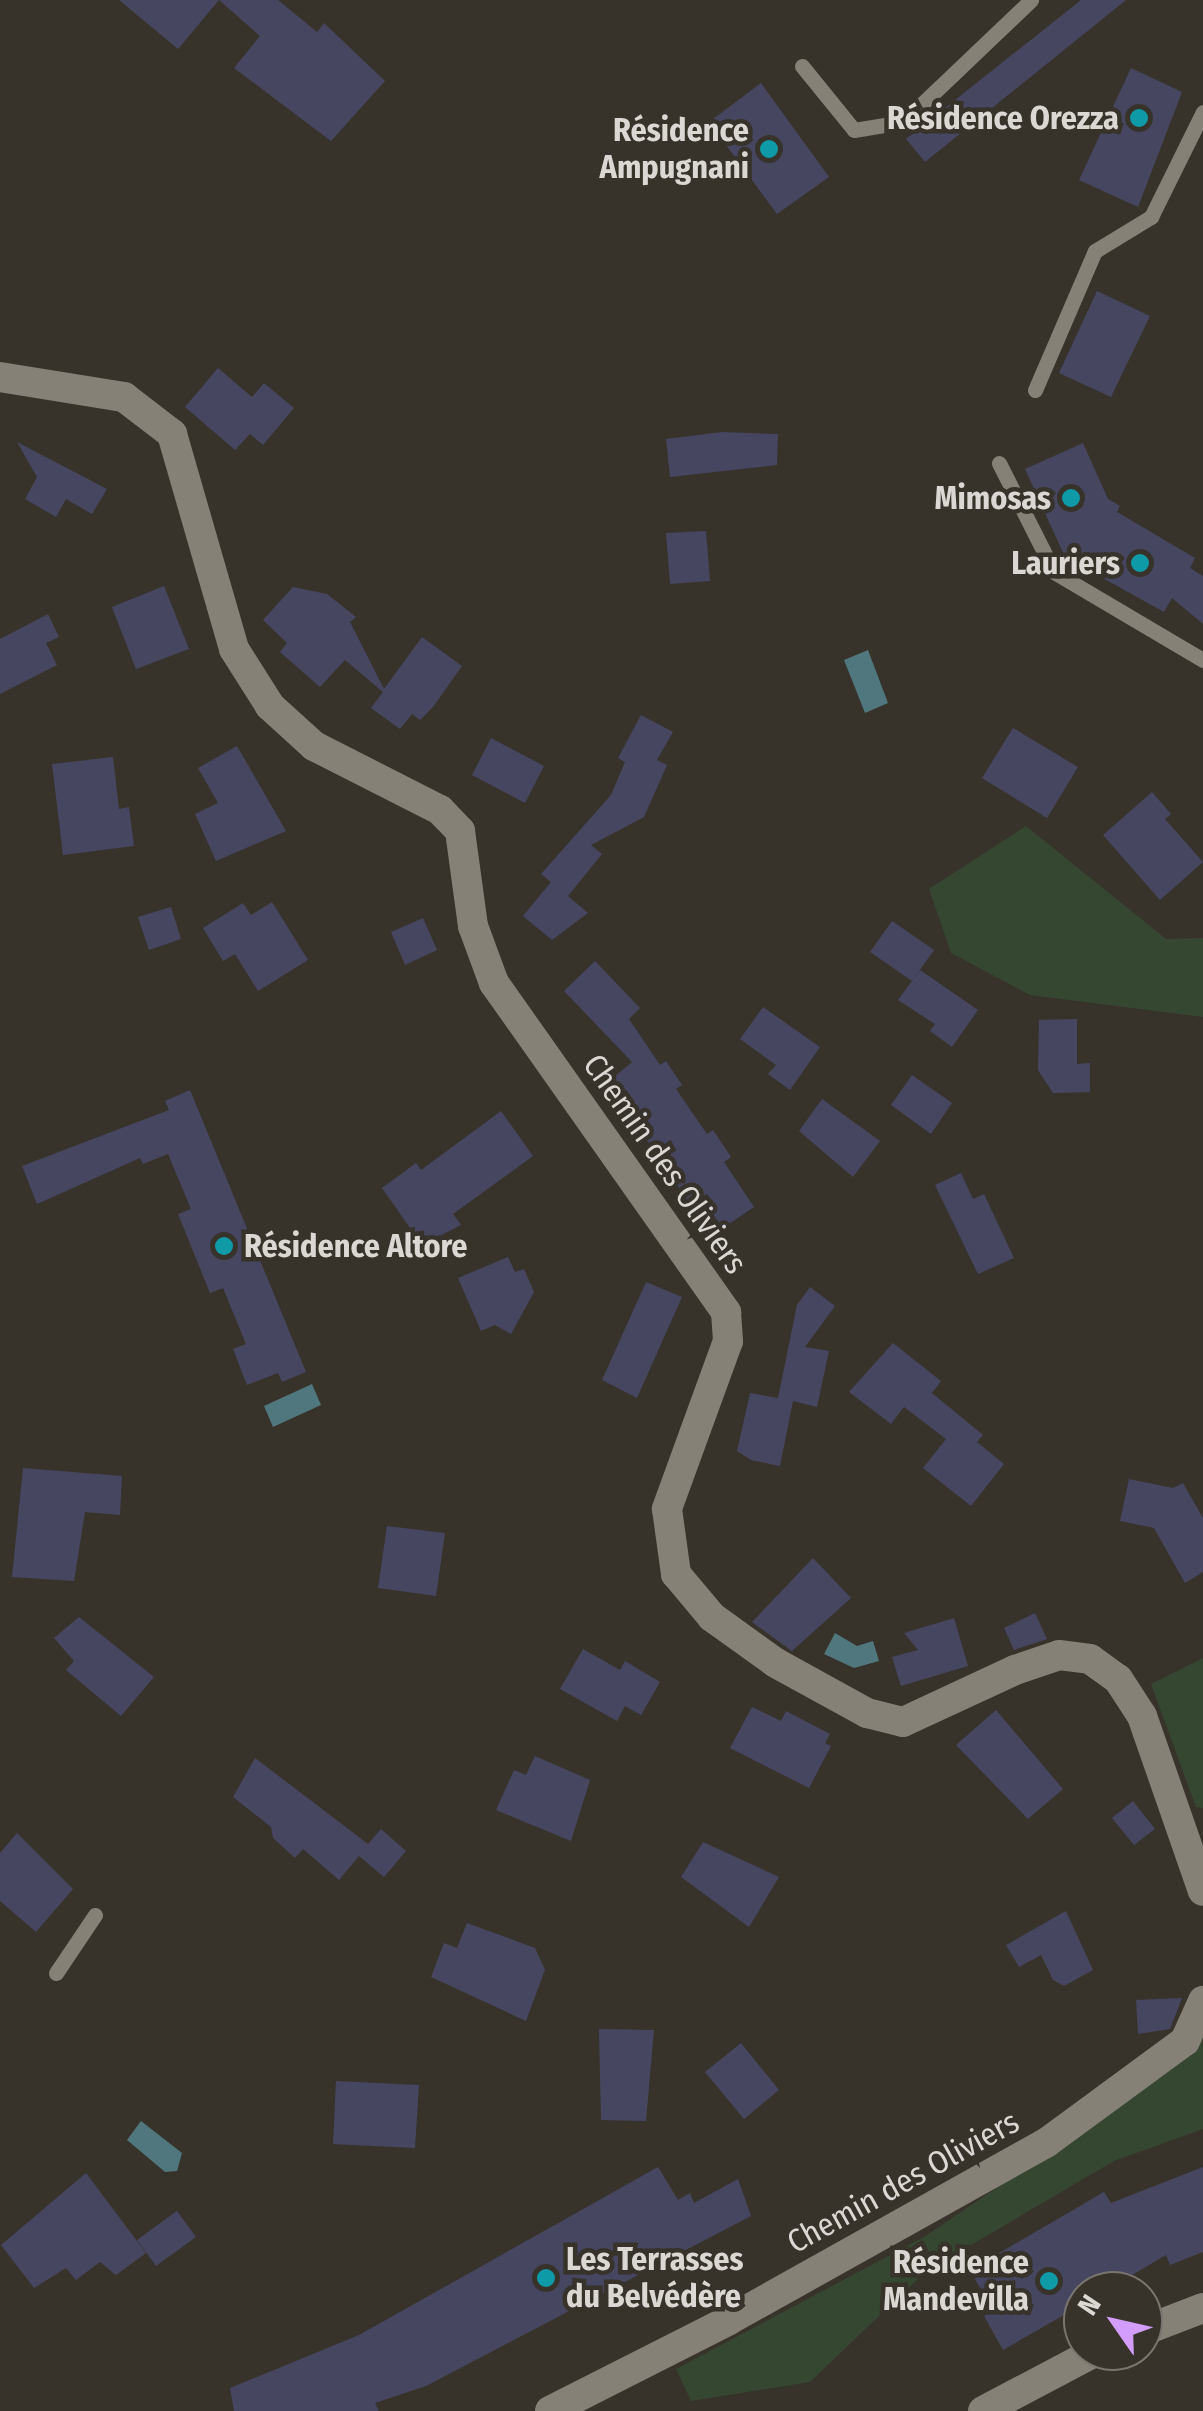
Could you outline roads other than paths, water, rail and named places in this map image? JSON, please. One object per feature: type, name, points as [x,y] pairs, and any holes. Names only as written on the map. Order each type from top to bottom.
[{"type":"street","name":"Chemin des Oliviers","points":[[0,377],[124,397],[172,434],[234,649],[270,706],[314,746],[440,810],[460,831],[473,926],[494,983],[726,1312],[728,1342],[667,1509],[676,1574],[712,1617],[776,1662],[867,1713],[903,1722],[1015,1670],[1060,1655],[1090,1659],[1118,1678],[1142,1716],[1203,1892]]},
{"type":"street","name":"Chemin des Oliviers","points":[[550,2411],[729,2320],[1046,2142],[1185,2042],[1203,2000]]},
{"type":"street","points":[[1163,2323],[1203,2308]]},
{"type":"street","points":[[983,2411],[1063,2369]]},
{"type":"lane","points":[[802,66],[854,130],[902,122],[1031,0]]},
{"type":"lane","points":[[1035,390],[1095,252],[1151,217],[1203,112]]},
{"type":"lane","points":[[998,463],[1054,572],[1203,660]]},
{"type":"lane","points":[[56,1972],[95,1915]]},
{"type":"water","points":[[868,650],[888,703],[865,713],[844,660]]},
{"type":"water","points":[[312,1384],[321,1405],[273,1427],[264,1406]]},
{"type":"water","points":[[835,1633],[857,1646],[873,1641],[879,1661],[854,1668],[824,1654]]},
{"type":"water","points":[[141,2121],[182,2153],[177,2171],[165,2172],[127,2140]]},
{"type":"place","name":"Résidence Orezza","points":[[1139,118]]},
{"type":"place","name":"Résidence Ampugnani","points":[[769,149]]},
{"type":"place","name":"Mimosas","points":[[1071,498]]},
{"type":"place","name":"Lauriers","points":[[1140,563]]},
{"type":"place","name":"Résidence Altore","points":[[224,1246]]},
{"type":"place","name":"Les Terrasses du Belvédère","points":[[546,2278]]},
{"type":"place","name":"Résidence Mandevilla","points":[[1049,2281]]}]
